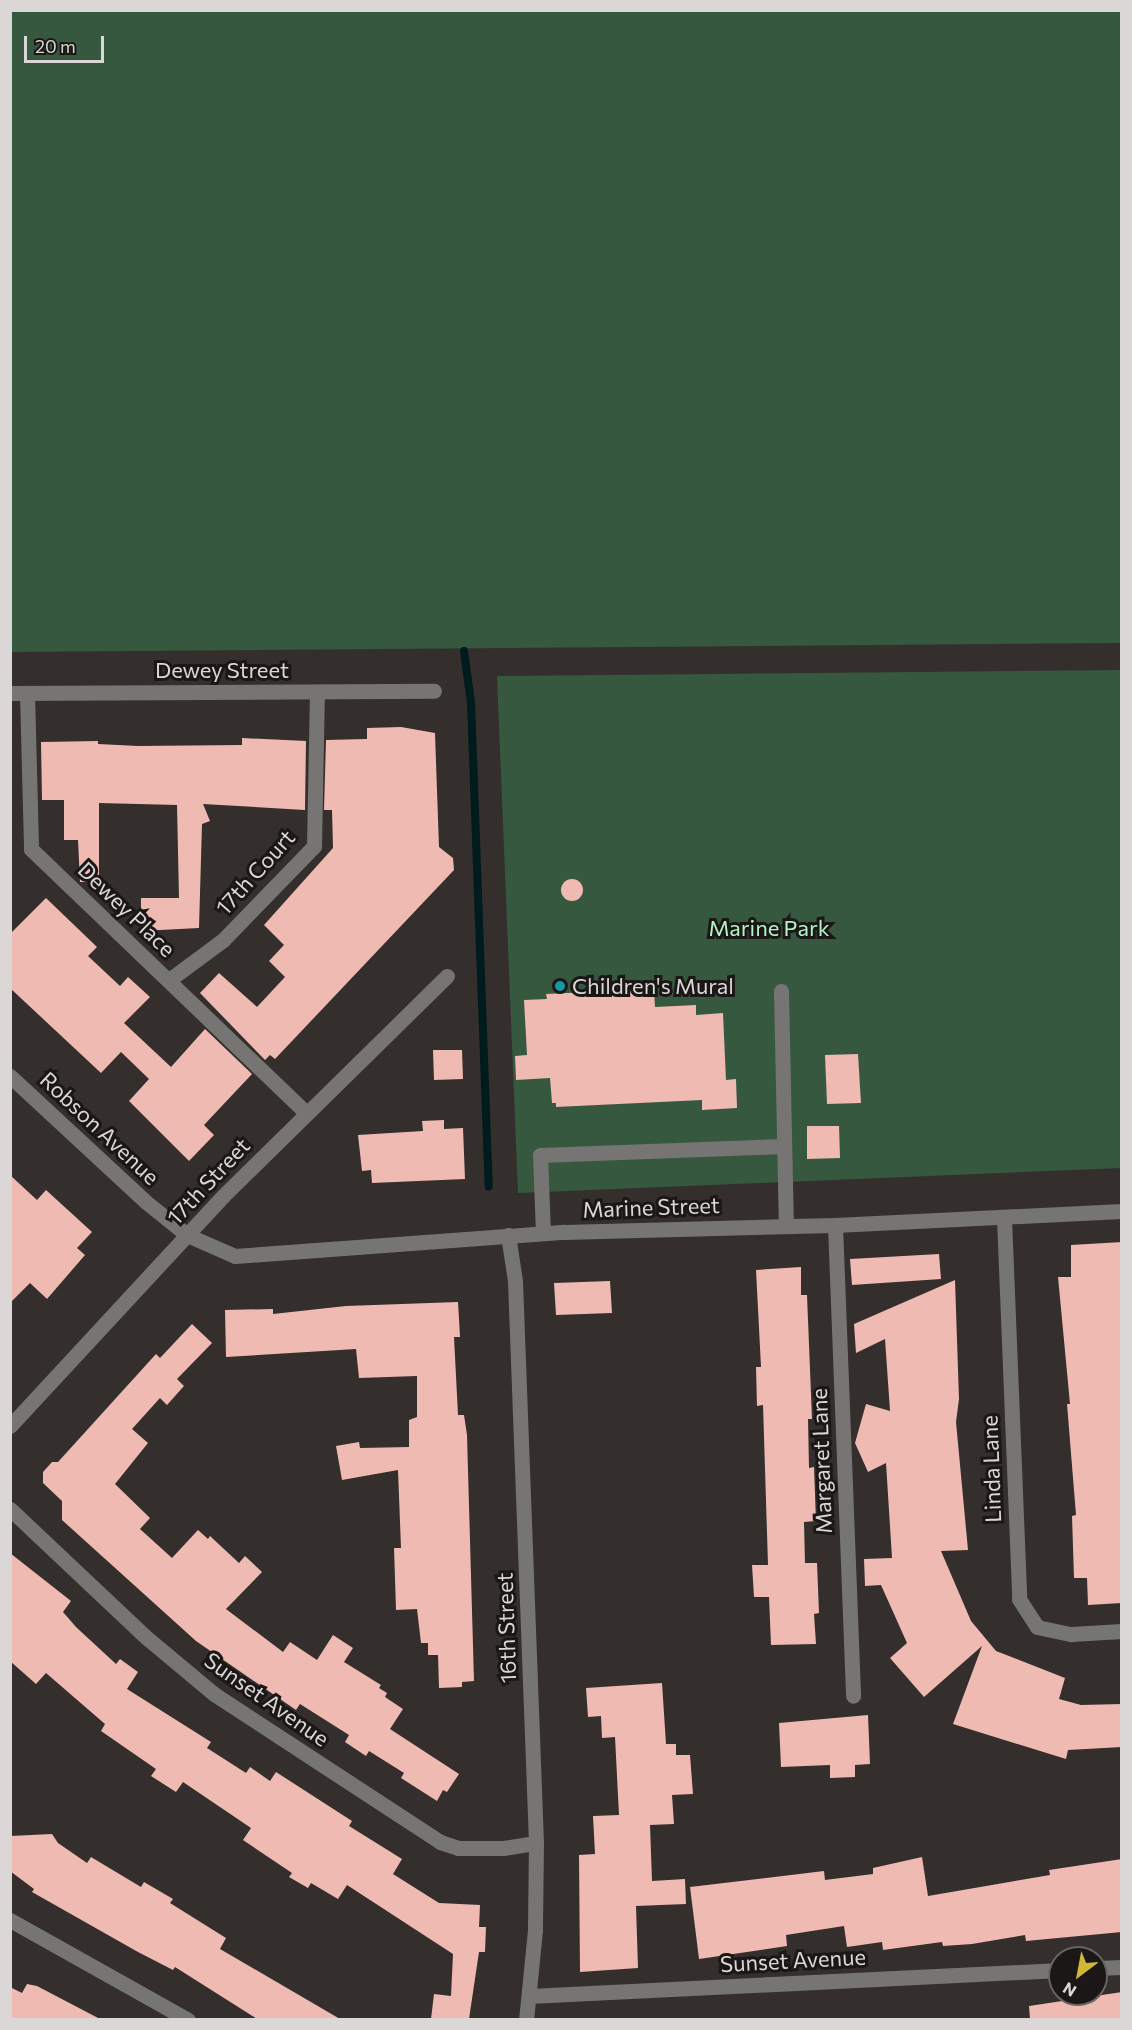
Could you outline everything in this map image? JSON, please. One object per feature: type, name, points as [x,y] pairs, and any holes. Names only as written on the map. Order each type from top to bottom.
[{"type":"street","name":"17th Court","points":[[170,980],[223,940],[314,846],[317,692]]},
{"type":"street","name":"Dewey Street","points":[[10,693],[434,692]]},
{"type":"street","name":"Dewey Place","points":[[27,693],[31,849],[170,980],[304,1112]]},
{"type":"street","name":"17th Street","points":[[10,1426],[304,1112],[447,976]]},
{"type":"street","points":[[781,992],[786,1226]]},
{"type":"street","name":"Robson Avenue","points":[[10,1076],[146,1202],[187,1235]]},
{"type":"street","points":[[543,1233],[540,1155],[784,1146]]},
{"type":"street","name":"Marine Street","points":[[187,1235],[235,1256],[543,1233],[835,1225],[1004,1218],[1122,1210]]},
{"type":"street","name":"Linda Lane","points":[[1004,1218],[1019,1599],[1037,1627],[1071,1634],[1122,1631]]},
{"type":"street","name":"Margaret Lane","points":[[835,1225],[853,1696]]},
{"type":"street","name":"16th Street","points":[[507,1235],[515,1281],[536,1843],[526,2019]]},
{"type":"street","name":"Sunset Avenue","points":[[10,1509],[147,1638],[214,1694],[440,1842],[458,1848],[503,1848],[536,1843]]},
{"type":"street","points":[[10,1920],[188,2019]]},
{"type":"street","name":"Sunset Avenue","points":[[529,1996],[1048,1971]]},
{"type":"green space","points":[[10,11],[1121,11],[1121,643],[11,652]]},
{"type":"green space","name":"Marine Park","points":[[1121,670],[1121,1168],[518,1193],[497,676]]},
{"type":"building","points":[[401,727],[435,733],[439,847],[453,858],[454,870],[275,1059],[270,1055],[265,1060],[200,993],[219,973],[257,1007],[285,977],[269,961],[284,945],[264,925],[333,848],[332,810],[324,810],[326,740],[367,739],[367,728]]},
{"type":"building","points":[[242,738],[306,741],[305,810],[203,804],[210,821],[202,824],[199,928],[141,931],[141,898],[179,898],[177,805],[99,803],[99,882],[80,882],[78,840],[64,840],[64,800],[42,800],[41,742],[98,741],[98,744],[138,746],[242,745]]},
{"type":"building","points":[[568,879],[576,879],[583,886],[583,894],[576,901],[568,901],[561,894],[561,886]]},
{"type":"building","points":[[46,898],[97,947],[88,956],[120,986],[128,977],[150,997],[124,1023],[171,1067],[205,1029],[252,1074],[204,1125],[214,1135],[189,1161],[129,1101],[149,1079],[121,1052],[101,1073],[10,988],[10,934]]},
{"type":"building","points":[[654,989],[655,1007],[696,1005],[696,1015],[723,1013],[726,1080],[736,1079],[737,1108],[702,1110],[702,1100],[556,1107],[556,1103],[552,1103],[550,1078],[516,1080],[515,1056],[527,1055],[524,1000],[547,999],[546,994]]},
{"type":"building","points":[[433,1050],[462,1050],[463,1079],[434,1080]]},
{"type":"building","points":[[858,1054],[861,1103],[827,1104],[825,1055]]},
{"type":"building","points":[[444,1120],[444,1129],[463,1128],[465,1179],[372,1183],[371,1170],[362,1171],[358,1135],[423,1131],[422,1121]]},
{"type":"building","points":[[807,1126],[839,1126],[840,1158],[807,1159]]},
{"type":"building","points":[[10,1175],[37,1200],[46,1190],[92,1232],[77,1248],[85,1255],[47,1299],[30,1283],[10,1303]]},
{"type":"building","points":[[1122,1242],[1122,1603],[1088,1605],[1087,1578],[1074,1578],[1072,1516],[1076,1515],[1067,1404],[1070,1404],[1058,1277],[1071,1277],[1071,1245]]},
{"type":"building","points":[[939,1254],[941,1279],[852,1285],[850,1259]]},
{"type":"building","points":[[801,1267],[801,1295],[807,1295],[812,1419],[808,1419],[809,1468],[814,1467],[816,1521],[804,1522],[805,1563],[817,1563],[819,1613],[814,1614],[816,1644],[771,1645],[769,1597],[754,1597],[752,1565],[768,1565],[763,1405],[757,1406],[756,1367],[761,1367],[756,1270]]},
{"type":"building","points":[[955,1280],[959,1399],[956,1422],[968,1550],[941,1551],[971,1621],[996,1651],[1065,1678],[1059,1699],[1081,1705],[1122,1704],[1122,1747],[1068,1750],[1066,1759],[953,1724],[982,1646],[924,1697],[890,1658],[907,1643],[881,1585],[865,1586],[864,1559],[892,1558],[886,1463],[868,1472],[855,1443],[866,1404],[890,1411],[885,1339],[856,1353],[854,1324]]},
{"type":"building","points":[[610,1281],[612,1313],[556,1315],[554,1283]]},
{"type":"building","points":[[458,1302],[460,1337],[454,1337],[458,1415],[464,1415],[467,1435],[474,1681],[462,1682],[462,1687],[439,1688],[438,1655],[428,1655],[428,1643],[421,1643],[417,1609],[396,1610],[394,1548],[401,1548],[398,1470],[342,1480],[336,1446],[359,1442],[360,1448],[409,1447],[409,1420],[417,1417],[417,1376],[359,1378],[356,1349],[226,1357],[225,1310],[273,1309],[273,1314],[346,1306]]},
{"type":"building","points":[[192,1324],[212,1343],[177,1379],[184,1386],[167,1405],[160,1398],[132,1429],[148,1443],[115,1484],[150,1518],[140,1529],[172,1558],[198,1530],[208,1539],[210,1536],[239,1563],[245,1556],[262,1572],[226,1609],[283,1652],[290,1642],[317,1660],[333,1635],[353,1648],[344,1662],[381,1685],[379,1688],[387,1693],[385,1697],[403,1709],[390,1729],[459,1774],[447,1792],[443,1790],[437,1801],[401,1778],[404,1773],[369,1751],[366,1756],[345,1742],[349,1735],[300,1704],[296,1710],[196,1641],[62,1520],[62,1501],[43,1483],[43,1472],[52,1462],[58,1462],[156,1354],[160,1358]]},
{"type":"building","points":[[10,1553],[71,1601],[63,1612],[76,1627],[116,1664],[120,1659],[138,1672],[127,1689],[211,1742],[207,1748],[246,1773],[250,1767],[270,1781],[276,1772],[352,1821],[349,1826],[402,1859],[393,1874],[439,1903],[480,1905],[479,1927],[486,1927],[485,1952],[479,1952],[469,2019],[431,2019],[434,1994],[451,1996],[453,1954],[347,1885],[338,1899],[311,1883],[308,1888],[289,1877],[292,1873],[243,1840],[251,1828],[183,1782],[176,1792],[151,1776],[156,1769],[101,1731],[105,1724],[46,1673],[36,1684],[10,1661]]},
{"type":"building","points":[[662,1683],[666,1744],[676,1744],[676,1755],[690,1755],[693,1794],[672,1795],[674,1824],[650,1825],[652,1881],[685,1879],[686,1904],[636,1906],[638,1968],[580,1972],[579,1855],[595,1854],[593,1816],[619,1815],[615,1737],[602,1738],[601,1716],[588,1717],[586,1688]]},
{"type":"building","points":[[868,1715],[870,1764],[855,1765],[855,1777],[830,1778],[830,1765],[781,1767],[779,1723]]},
{"type":"building","points":[[52,1834],[58,1843],[87,1863],[91,1857],[141,1887],[144,1882],[173,1899],[170,1903],[226,1938],[220,1949],[340,2019],[257,2019],[175,1967],[173,1970],[138,1952],[32,1892],[34,1889],[10,1871],[10,1836]]},
{"type":"building","points":[[922,1857],[928,1896],[1050,1875],[1049,1870],[1122,1859],[1122,1932],[1026,1941],[1025,1935],[972,1944],[943,1946],[942,1942],[883,1950],[882,1942],[847,1947],[844,1926],[786,1935],[787,1946],[699,1959],[690,1887],[824,1871],[825,1880],[873,1874],[873,1868]]},
{"type":"building","points":[[27,1984],[37,1986],[100,2019],[10,2019],[10,1987],[22,1993]]},
{"type":"building","points":[[1122,1992],[1122,2019],[1030,2019],[1029,2006],[1048,2003],[1048,2006],[1108,2006],[1108,1994]]},
{"type":"waterway","points":[[464,651],[471,703],[489,1187]]},
{"type":"place","name":"Children's Mural","points":[[560,986]]}]
